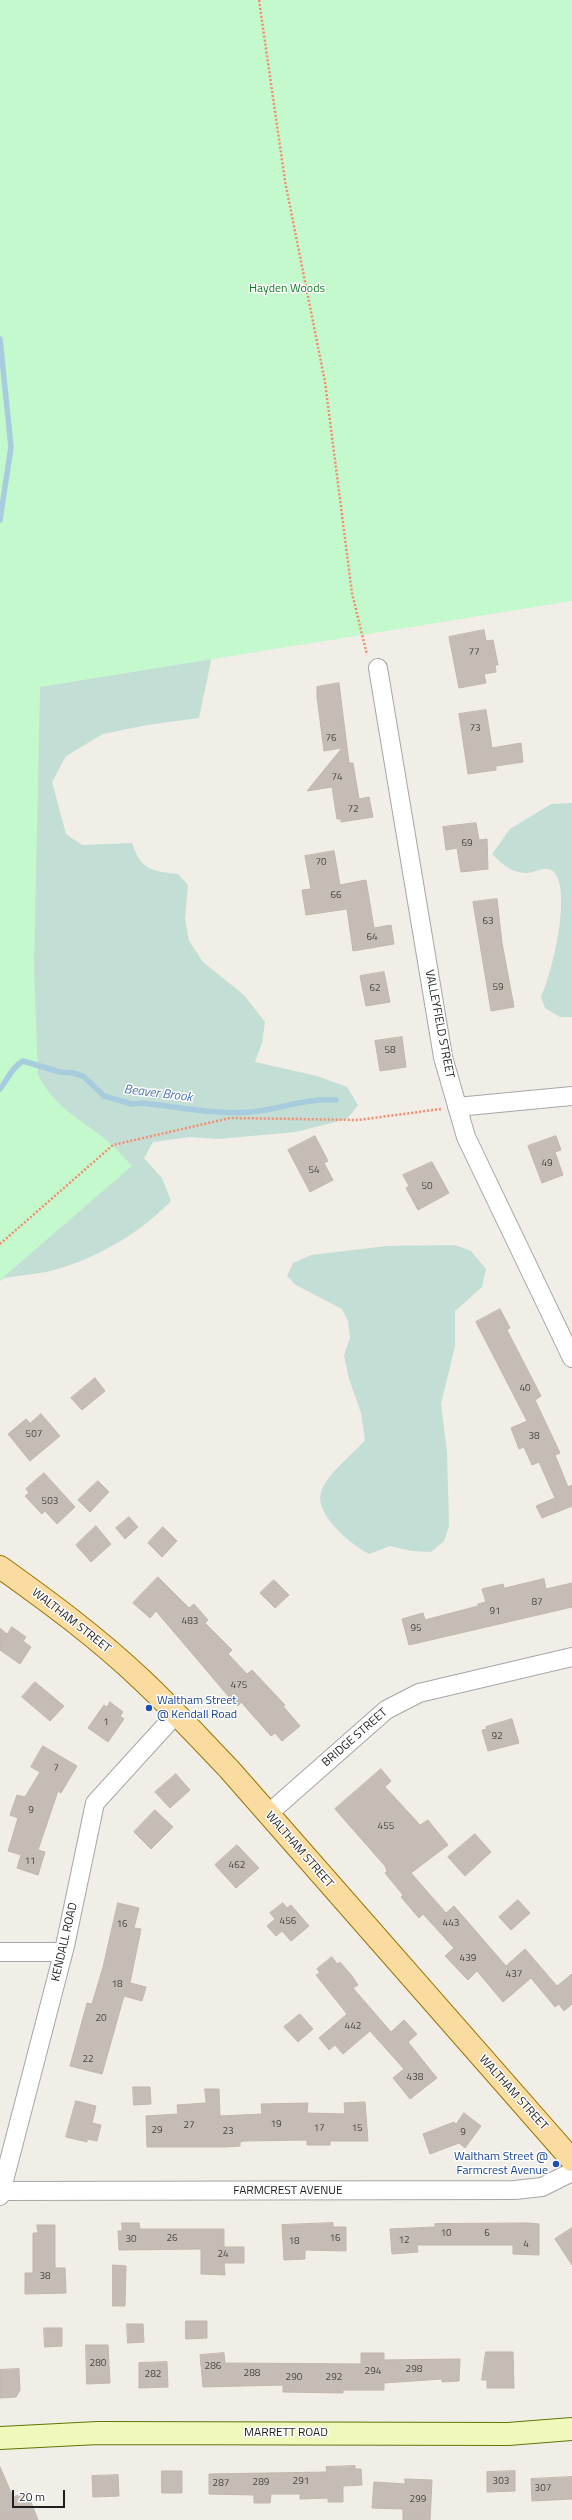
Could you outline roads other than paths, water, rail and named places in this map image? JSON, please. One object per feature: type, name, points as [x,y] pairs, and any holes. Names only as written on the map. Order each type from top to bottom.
[{"type":"main road","name":"WALTHAM STREET","points":[[0,1567],[89,1633],[142,1680],[176,1714],[268,1814],[572,2160]]},
{"type":"main road","name":"MARRETT ROAD","points":[[0,2438],[98,2433],[508,2434],[572,2429]]},
{"type":"street","name":"VALLEYFIELD STREET","points":[[378,668],[442,1057],[466,1137],[572,1358]]},
{"type":"street","points":[[457,1107],[572,1096]]},
{"type":"street","name":"BRIDGE STREET","points":[[268,1814],[354,1738],[393,1706],[418,1693],[572,1657]]},
{"type":"street","name":"KENDALL ROAD","points":[[0,2193],[63,1952],[95,1804],[176,1714]]},
{"type":"street","points":[[0,1952],[63,1952]]},
{"type":"street","name":"FARMCREST AVENUE","points":[[0,2193],[515,2190],[542,2187],[572,2172]]},
{"type":"waterway","points":[[0,339],[11,447],[0,520]]},
{"type":"waterway","name":"Beaver Brook","points":[[0,1089],[13,1070],[23,1061],[60,1072],[73,1073],[83,1076],[104,1096],[132,1104],[143,1103],[211,1112],[238,1113],[262,1111],[304,1102],[336,1100]]},
{"type":"place","name":"Waltham Street @ Kendall Road","points":[[149,1708]]},
{"type":"place","name":"Waltham Street @ Farmcrest Avenue","points":[[556,2164]]},
{"type":"park label","name":"Hayden Woods","points":[[287,289]]}]
